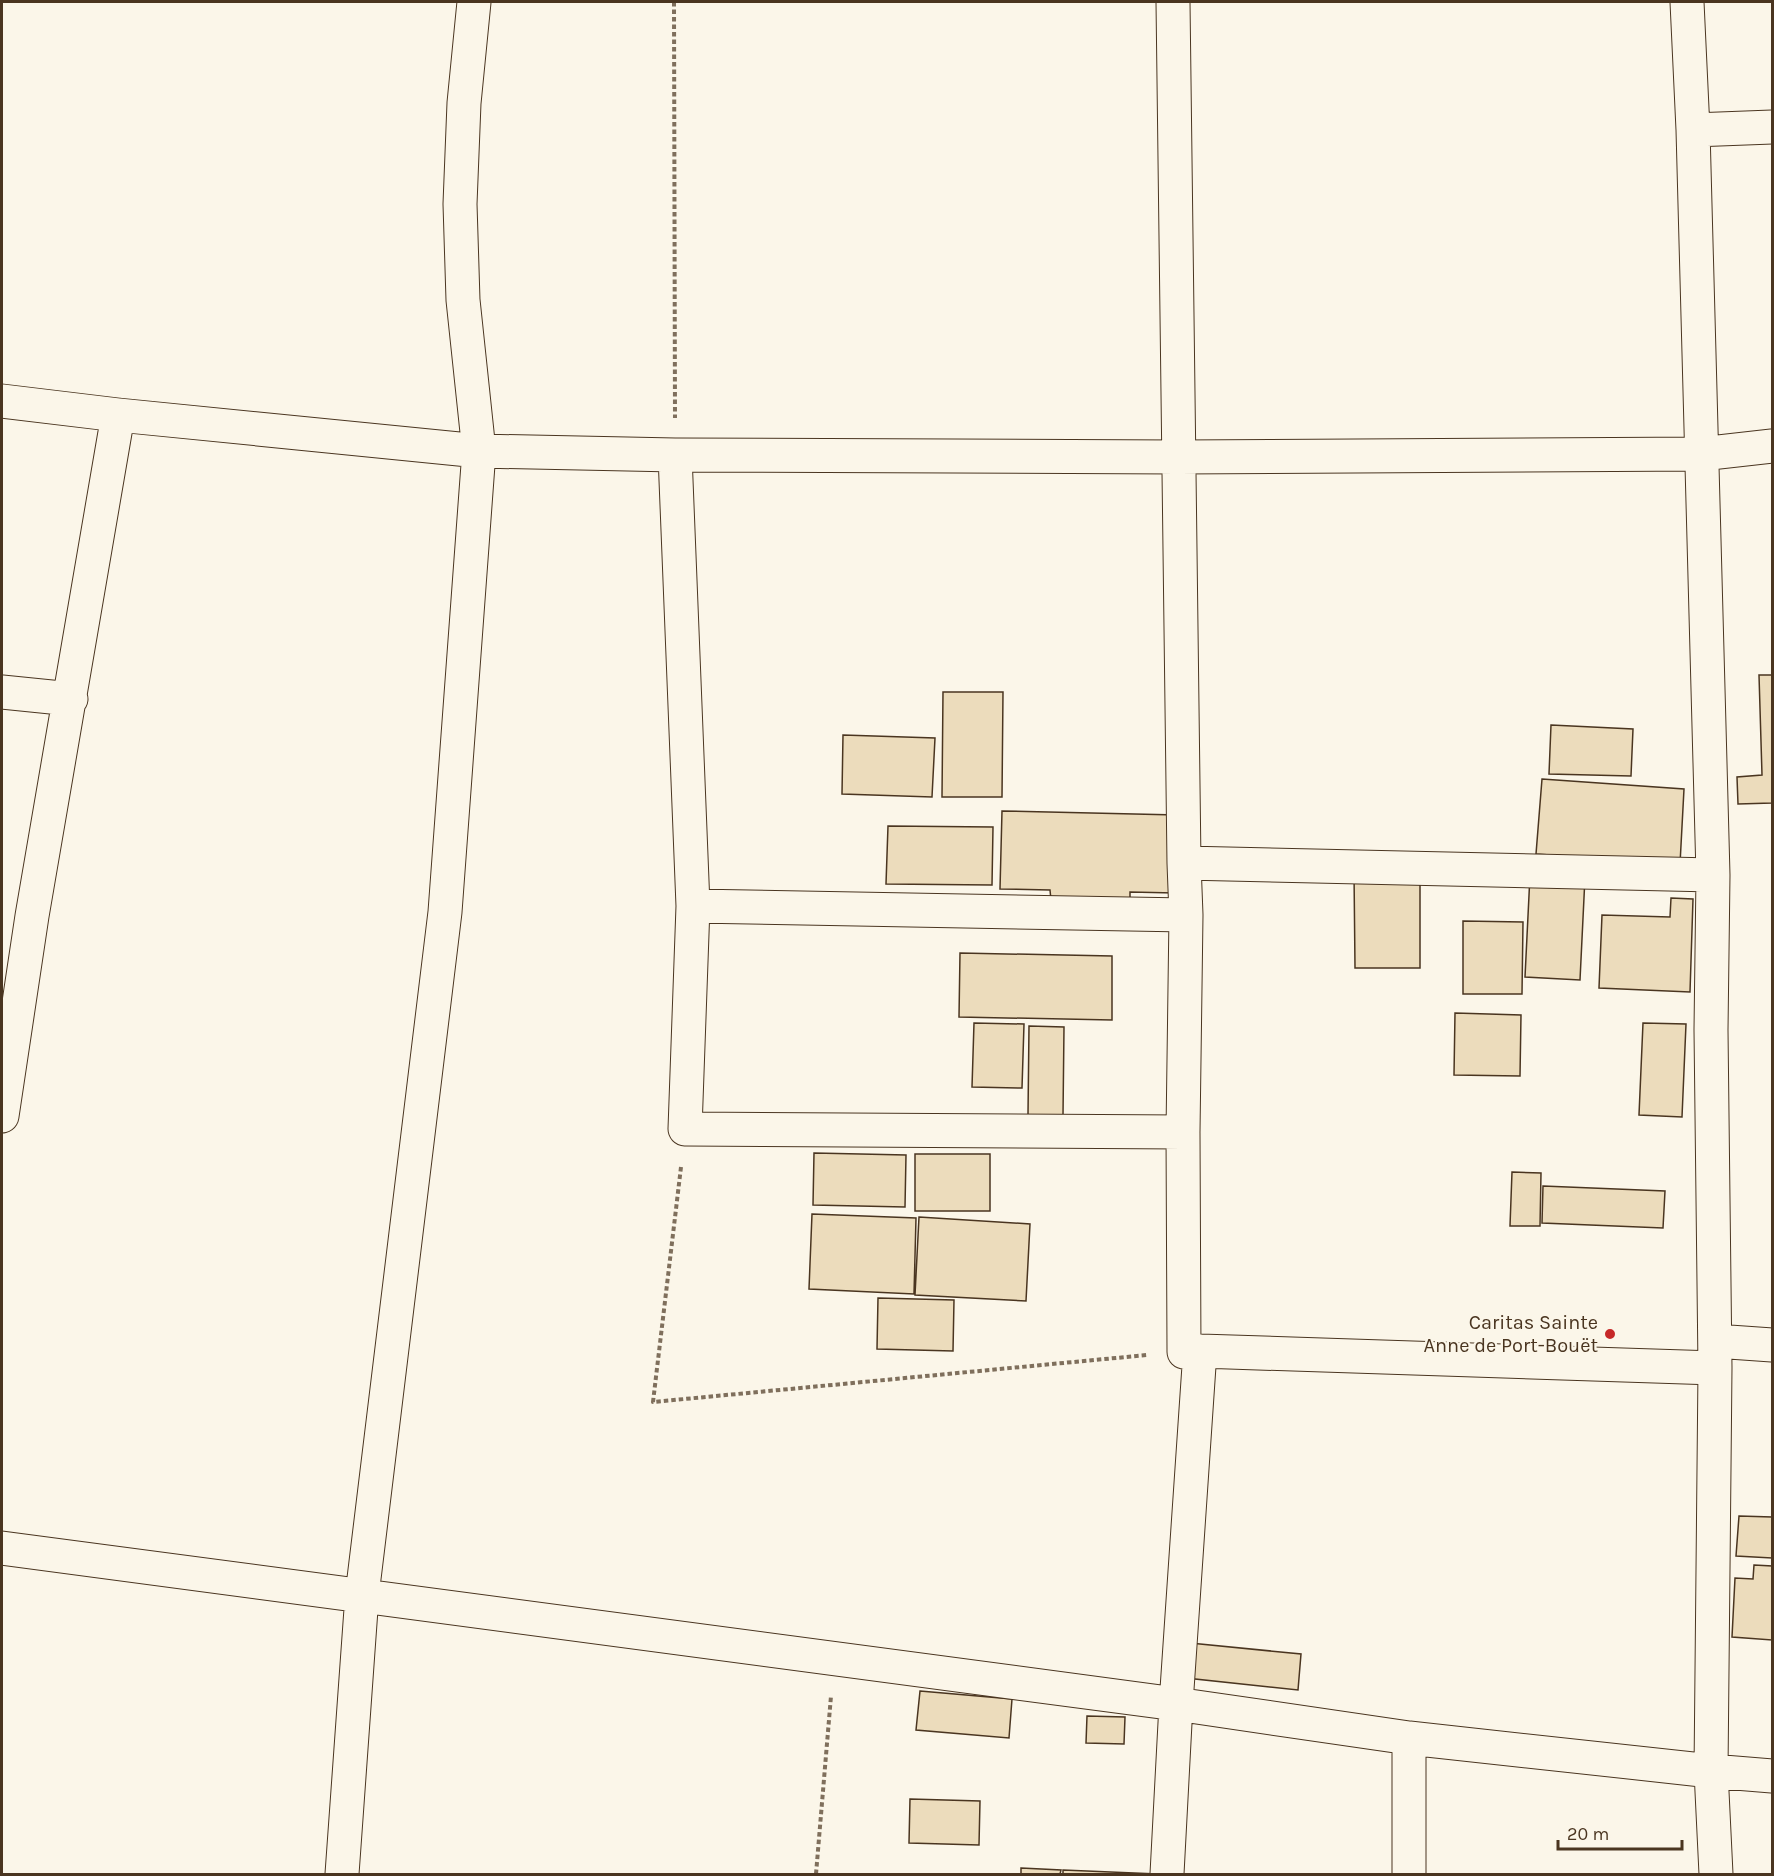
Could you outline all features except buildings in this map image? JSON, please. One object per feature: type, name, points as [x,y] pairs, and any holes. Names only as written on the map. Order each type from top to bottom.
[{"type":"street","points":[[342,1875],[362,1595],[445,912],[479,451],[463,300],[460,204],[464,103],[474,2]]},
{"type":"street","points":[[1167,1875],[1192,1351],[1183,1132],[1186,915],[1173,2]]},
{"type":"street","points":[[1687,2],[1693,130],[1713,875],[1711,1030],[1715,1355],[1711,1771],[1716,1875]]},
{"type":"street","points":[[1693,130],[1773,127]]},
{"type":"street","points":[[2,401],[118,415],[479,451],[675,455],[1178,457],[1701,454],[1773,446]]},
{"type":"street","points":[[2,1116],[32,915],[71,699],[118,415]]},
{"type":"street","points":[[675,455],[693,906],[685,1129],[1183,1132]]},
{"type":"street","points":[[2,692],[71,699]]},
{"type":"street","points":[[1184,863],[1713,875]]},
{"type":"street","points":[[693,906],[1186,915]]},
{"type":"street","points":[[1192,1351],[1715,1355],[1773,1345]]},
{"type":"street","points":[[2,1548],[1176,1704],[1409,1738],[1773,1776]]},
{"type":"street","points":[[1409,1738],[1409,1875]]},
{"type":"path","points":[[674,2],[675,455]]},
{"type":"path","points":[[685,1129],[653,1402],[1192,1351]]},
{"type":"path","points":[[816,1875],[834,1660]]},
{"type":"place","name":"Caritas Sainte Anne de Port-Bouët","points":[[1610,1334]]}]
